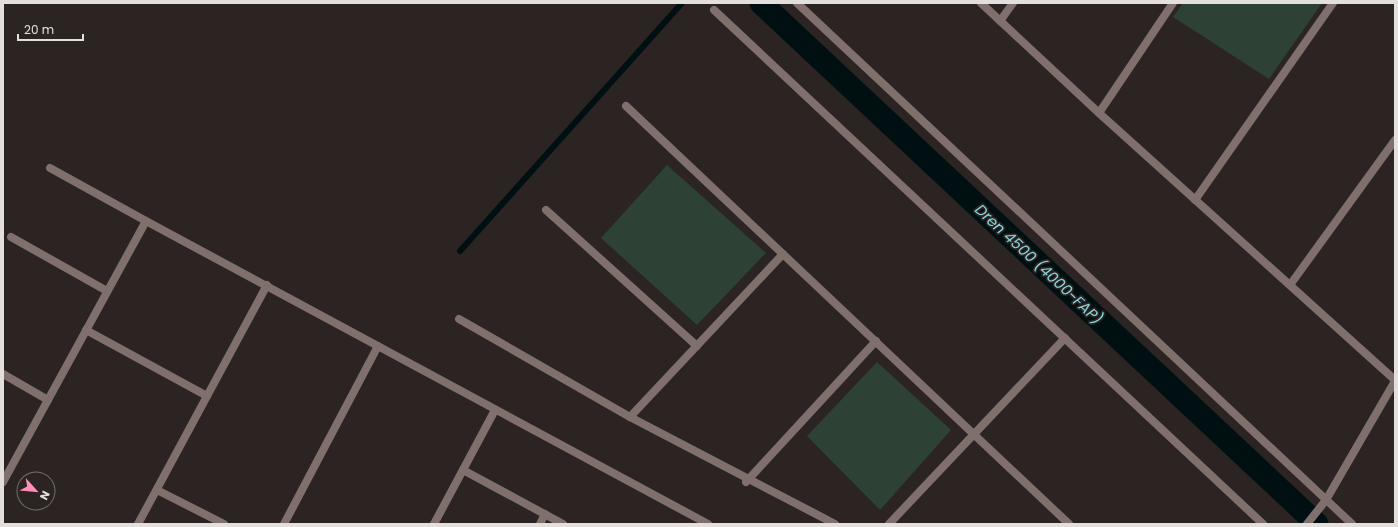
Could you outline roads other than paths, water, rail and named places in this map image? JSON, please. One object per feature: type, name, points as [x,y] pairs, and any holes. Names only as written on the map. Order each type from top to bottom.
[{"type":"street","points":[[797,3],[1352,524]]},
{"type":"street","points":[[981,3],[1099,113],[1395,380],[1326,500],[1307,524]]},
{"type":"street","points":[[1000,21],[1013,3]]},
{"type":"street","points":[[1099,113],[1173,3]]},
{"type":"street","points":[[1195,200],[1333,3]]},
{"type":"street","points":[[714,10],[1263,524]]},
{"type":"street","points":[[626,106],[1069,524]]},
{"type":"street","points":[[1290,285],[1395,140]]},
{"type":"street","points":[[50,168],[708,524]]},
{"type":"street","points":[[546,210],[697,346]]},
{"type":"street","points":[[3,482],[146,221]]},
{"type":"street","points":[[11,237],[107,291]]},
{"type":"street","points":[[630,417],[783,254]]},
{"type":"street","points":[[138,524],[267,285]]},
{"type":"street","points":[[459,319],[630,417],[747,481],[835,524]]},
{"type":"street","points":[[86,330],[207,396]]},
{"type":"street","points":[[890,524],[1065,338]]},
{"type":"street","points":[[747,481],[876,342]]},
{"type":"street","points":[[284,524],[378,346]]},
{"type":"street","points":[[3,374],[48,400]]},
{"type":"street","points":[[434,524],[495,410]]},
{"type":"street","points":[[463,470],[563,524]]},
{"type":"street","points":[[157,490],[224,524]]},
{"type":"street","points":[[540,524],[545,514]]},
{"type":"waterway","points":[[460,251],[682,3]]},
{"type":"waterway","name":"Dren 4500 (4000-FAP)","points":[[761,3],[1317,524]]}]
